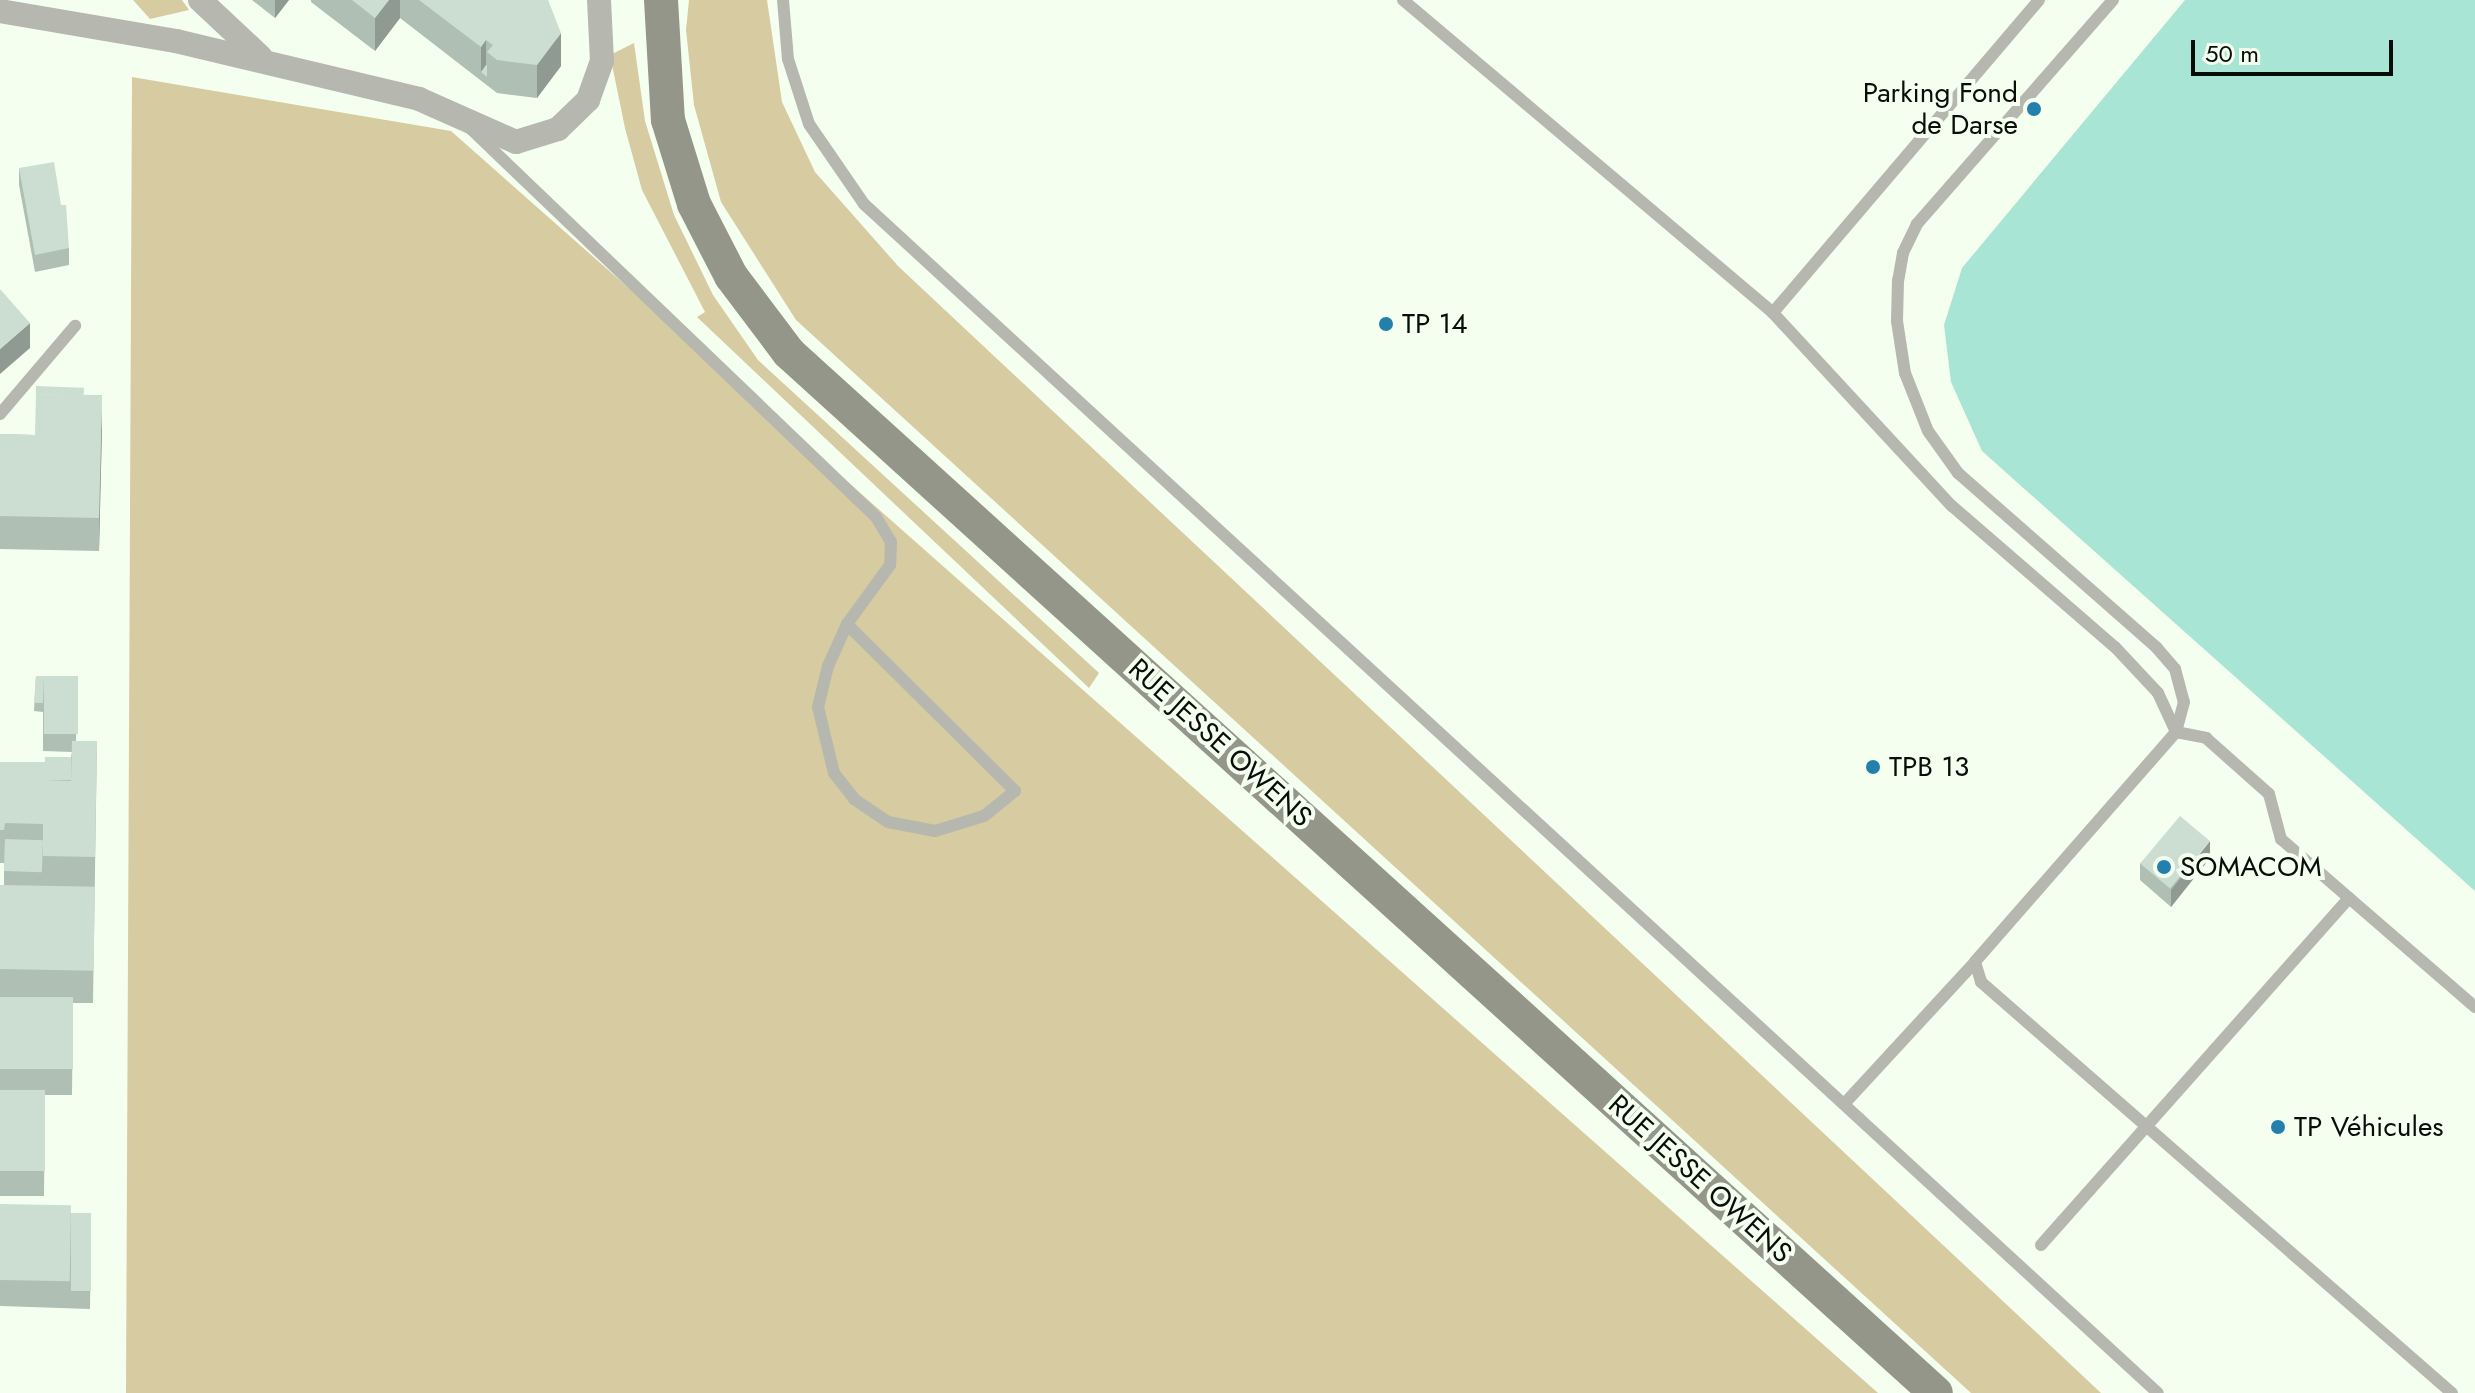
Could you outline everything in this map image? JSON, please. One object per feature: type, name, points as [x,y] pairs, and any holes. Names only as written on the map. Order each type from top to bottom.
[{"type":"main road","name":"RUE JESSE OWENS","points":[[661,0],[668,120],[694,204],[731,276],[789,353],[1936,1393]]},
{"type":"street","points":[[200,0],[266,61]]},
{"type":"street","points":[[0,11],[266,61],[419,99],[516,142],[558,129],[588,100],[602,61],[599,0]]},
{"type":"lane","points":[[783,0],[788,59],[809,124],[864,204],[2158,1393]]},
{"type":"lane","points":[[1403,0],[1773,313],[1952,506],[2115,647],[2158,693],[2176,732]]},
{"type":"lane","points":[[1773,313],[2039,0]]},
{"type":"lane","points":[[1845,1103],[1975,962],[2176,732],[2184,702],[2175,669],[2156,647],[1958,473],[1928,431],[1905,373],[1897,321],[1903,253],[1917,224],[2113,0]]},
{"type":"lane","points":[[460,119],[876,517],[891,542],[890,565],[847,624],[828,666],[818,707],[834,773],[854,799],[888,822],[935,831],[984,816],[1015,791],[847,624]]},
{"type":"lane","points":[[0,414],[75,326]]},
{"type":"lane","points":[[2176,732],[2206,738],[2269,794],[2281,839],[2475,1007]]},
{"type":"lane","points":[[2041,1245],[2349,898]]},
{"type":"lane","points":[[1975,962],[1981,982],[2452,1393]]},
{"type":"shaded area","points":[[133,0],[182,0],[189,10],[150,19]]},
{"type":"shaded area","points":[[689,0],[767,0],[782,102],[815,172],[898,266],[2101,1393],[1971,1393],[796,320],[721,202],[694,105],[686,30]]},
{"type":"shaded area","points":[[634,43],[645,121],[674,215],[713,295],[758,360],[1099,673],[1089,688],[697,317],[705,312],[642,190],[625,128],[610,55]]},
{"type":"shaded area","points":[[132,77],[451,131],[1878,1393],[126,1393]]},
{"type":"water","points":[[2185,0],[2475,0],[2475,891],[1982,451],[1951,382],[1944,325],[1962,268]]},
{"type":"building","points":[[352,0],[389,0],[375,18]]},
{"type":"building","points":[[419,0],[548,0],[561,33],[537,65],[497,60],[487,52],[493,45],[486,40],[481,47]]},
{"type":"building","points":[[54,162],[61,205],[66,205],[69,248],[35,255],[19,168]]},
{"type":"building","points":[[0,289],[30,323],[0,349]]},
{"type":"building","points":[[36,386],[84,388],[84,396],[36,394]]},
{"type":"building","points":[[36,394],[102,395],[99,518],[0,516],[0,434],[35,435]]},
{"type":"building","points":[[36,676],[44,676],[43,703],[34,703]]},
{"type":"building","points":[[44,676],[78,676],[78,734],[44,734]]},
{"type":"building","points":[[72,741],[97,741],[95,857],[43,856],[43,824],[5,823],[4,830],[0,830],[0,762],[45,762],[45,780],[71,781]]},
{"type":"building","points":[[45,757],[71,757],[71,780],[45,780]]},
{"type":"building","points":[[2180,816],[2210,841],[2170,889],[2140,863]]},
{"type":"building","points":[[5,839],[43,840],[42,872],[4,871]]},
{"type":"building","points":[[0,885],[95,887],[94,971],[0,969]]},
{"type":"building","points":[[0,997],[73,997],[73,1069],[0,1069]]},
{"type":"building","points":[[0,1090],[45,1090],[45,1171],[0,1171]]},
{"type":"building","points":[[0,1204],[71,1205],[70,1281],[0,1280]]},
{"type":"building","points":[[71,1213],[91,1213],[91,1291],[71,1291]]},
{"type":"place","name":"Parking Fond de Darse","points":[[2034,109]]},
{"type":"place","name":"TP 14","points":[[1386,324]]},
{"type":"place","name":"TPB 13","points":[[1873,767]]},
{"type":"place","name":"SOMACOM","points":[[2164,867]]},
{"type":"place","name":"TP Véhicules","points":[[2278,1127]]}]
